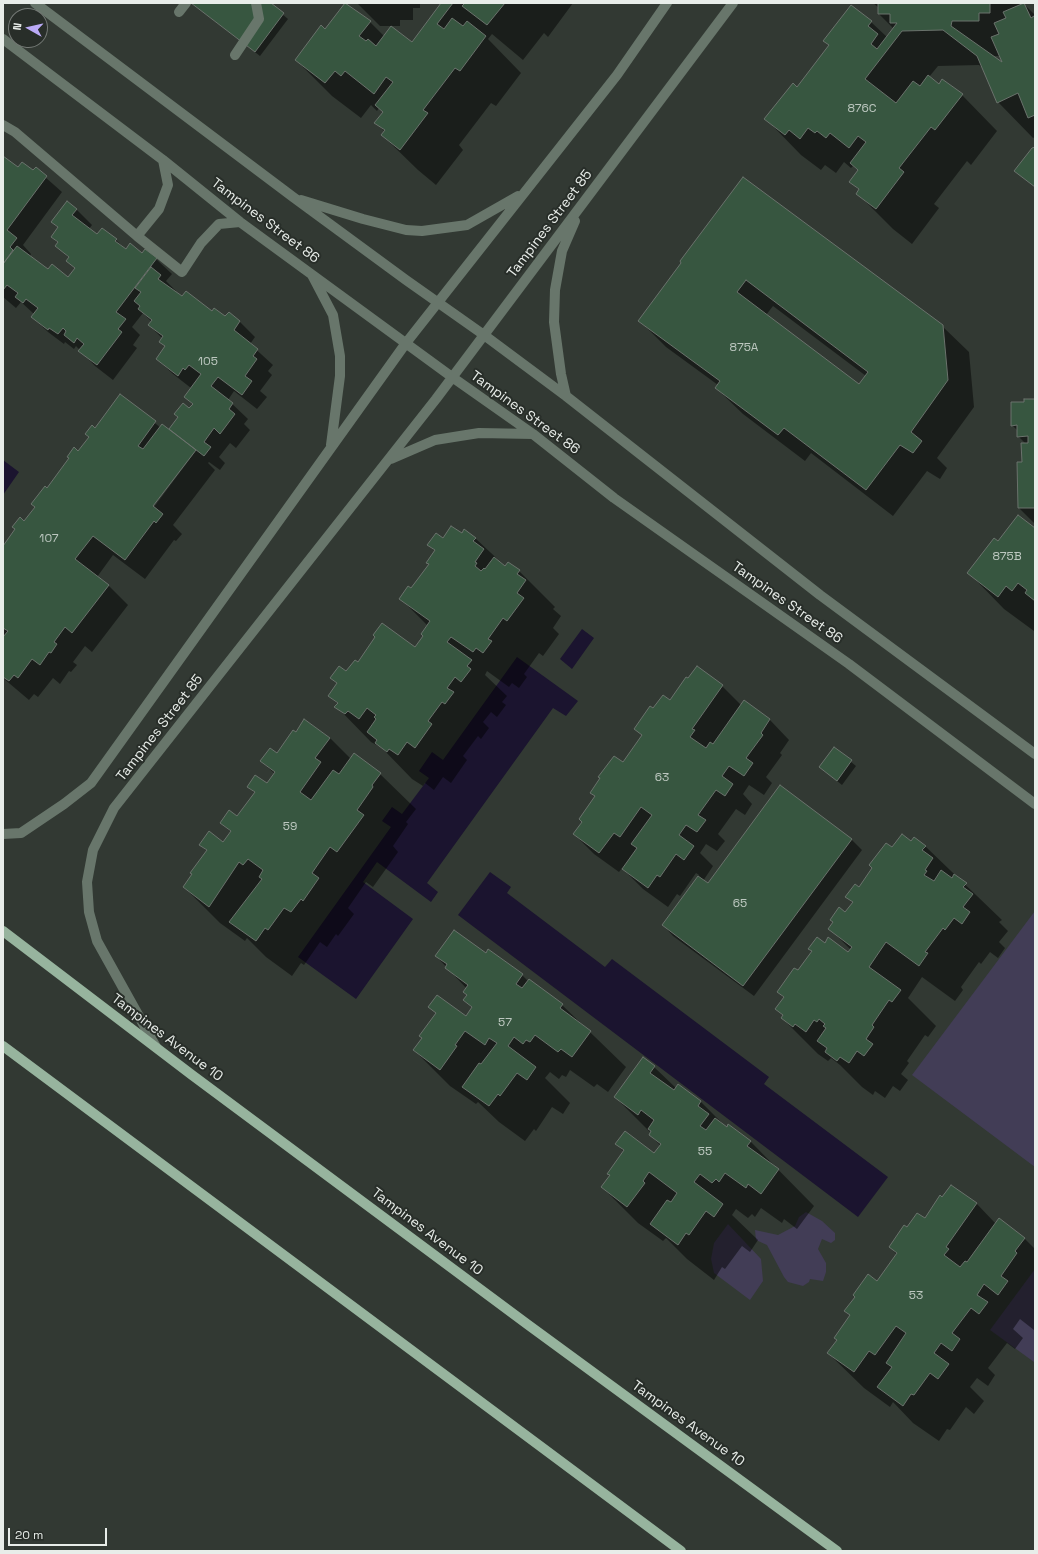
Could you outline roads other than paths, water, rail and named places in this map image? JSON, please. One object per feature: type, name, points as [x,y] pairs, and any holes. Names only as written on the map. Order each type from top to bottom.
[{"type":"main road","name":"Tampines Avenue 10","points":[[3,932],[521,1319],[837,1551]]},
{"type":"main road","points":[[3,1046],[681,1551]]},
{"type":"street","name":"Tampines Street 86","points":[[35,3],[293,198],[484,334],[566,396],[820,595],[1035,754]]},
{"type":"street","points":[[179,12],[186,3]]},
{"type":"street","points":[[236,55],[259,19],[256,3]]},
{"type":"street","name":"Tampines Street 85","points":[[3,834],[20,833],[64,804],[91,783],[406,343],[617,75],[667,3]]},
{"type":"street","name":"Tampines Street 85","points":[[156,1047],[97,941],[89,912],[87,882],[93,850],[114,808],[389,460],[733,3]]},
{"type":"street","name":"Tampines Street 86","points":[[3,39],[163,160],[240,222],[452,377],[533,434],[614,498],[849,664],[1035,804]]},
{"type":"street","points":[[3,125],[15,132],[137,236],[182,272],[201,243],[220,224],[240,222]]},
{"type":"street","points":[[137,236],[159,208],[168,186],[163,160]]},
{"type":"street","points":[[293,198],[363,220],[406,230],[422,231],[467,225],[524,193]]},
{"type":"street","points":[[566,396],[561,374],[554,322],[555,290],[562,251],[582,204]]},
{"type":"street","name":"Tampines Street 85","points":[[311,274],[333,315],[340,356],[340,376],[331,447]]},
{"type":"street","name":"Tampines Street 85","points":[[389,460],[436,440],[479,433],[533,434]]}]
